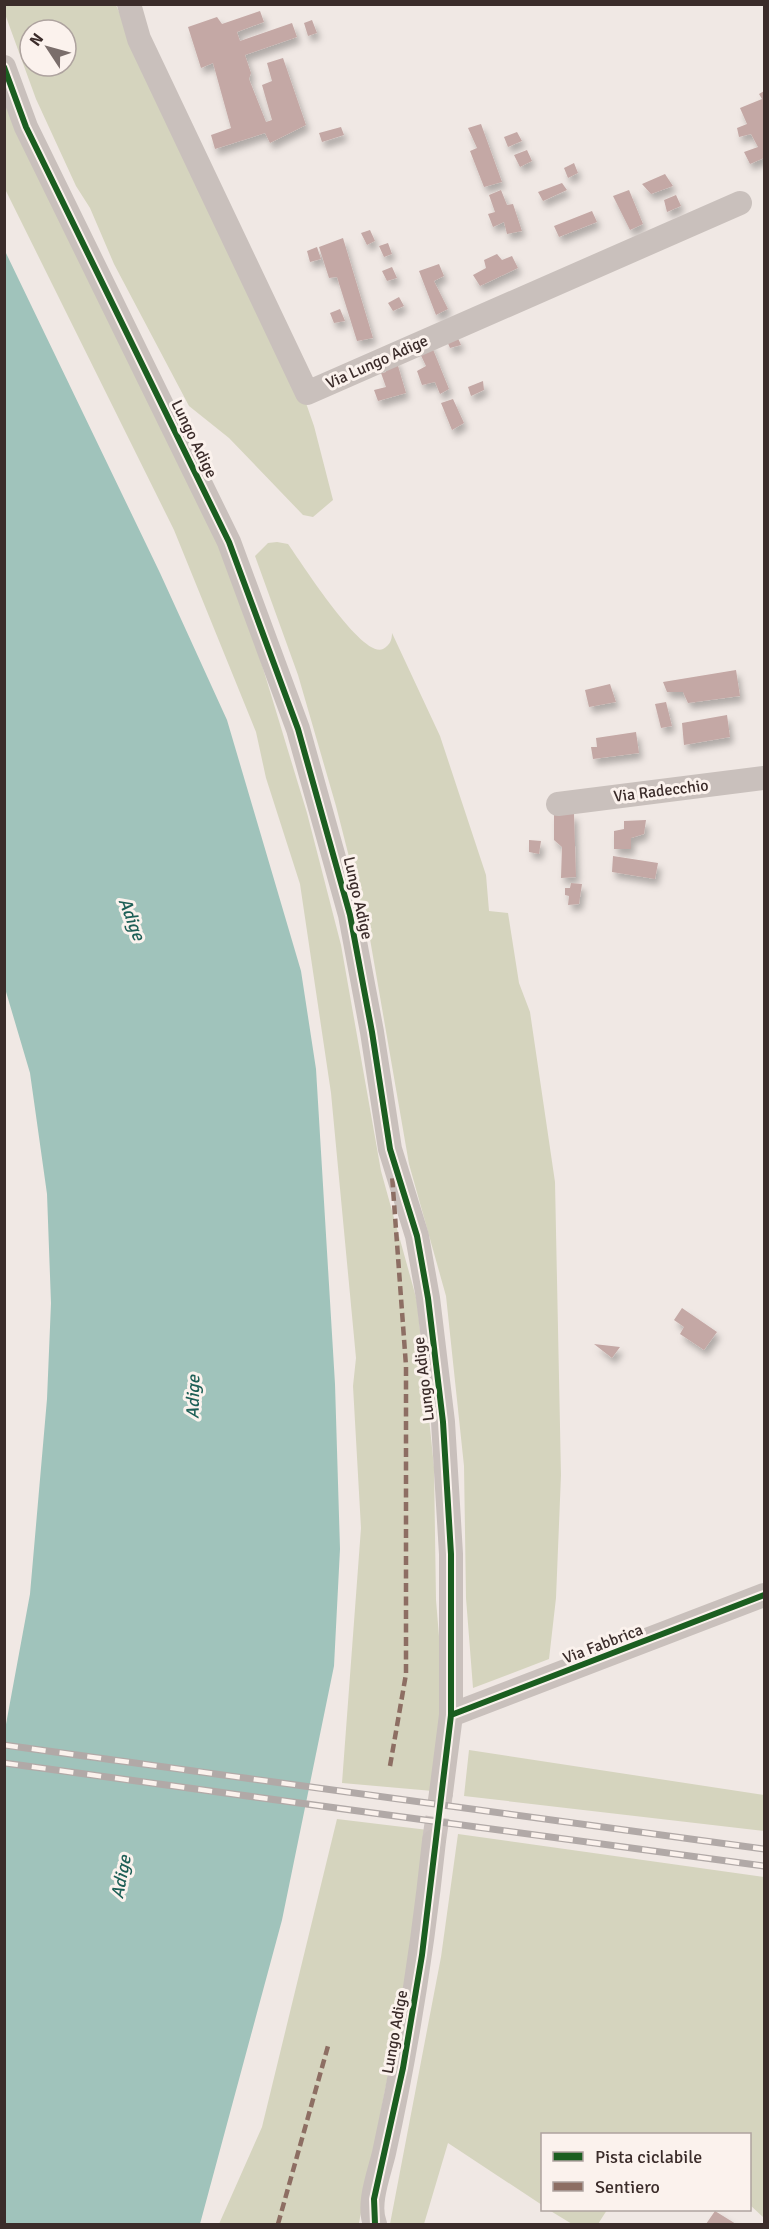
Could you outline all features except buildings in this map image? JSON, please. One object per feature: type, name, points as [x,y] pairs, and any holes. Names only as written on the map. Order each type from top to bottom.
[{"type":"street","name":"Via Lungo Adige","points":[[129,4],[140,39],[307,393],[740,202]]},
{"type":"street","name":"Lungo Adige","points":[[4,67],[26,127],[229,543],[298,729],[326,822],[350,915],[372,1032],[390,1149],[417,1236],[428,1298],[443,1422],[450,1542],[451,1715],[441,1793]]},
{"type":"street","name":"Via Radecchio","points":[[558,804],[765,778]]},
{"type":"street","name":"Via Fabbrica","points":[[451,1715],[765,1595]]},
{"type":"street","name":"Lungo Adige","points":[[375,2224],[374,2199],[403,2068],[420,1966],[434,1841]]},
{"type":"green space","points":[[5,5],[116,5],[140,59],[299,383],[314,426],[333,500],[313,517],[303,515],[229,438],[189,406],[114,264],[90,208],[76,186],[28,78],[78,78],[78,18],[18,18],[18,50],[5,14]]},
{"type":"green space","points":[[4,100],[199,498],[248,619],[307,813],[341,945],[381,1171],[417,1301],[434,1467],[436,1600],[445,1709],[433,1791],[342,1783],[361,1528],[353,1386],[356,1358],[331,1093],[300,884],[266,778],[256,732],[174,530],[5,189]]},
{"type":"green space","points":[[268,543],[288,544],[332,607],[361,639],[373,648],[383,649],[390,642],[392,633],[440,736],[486,875],[489,911],[508,913],[519,983],[530,1012],[555,1182],[561,1475],[556,1598],[549,1659],[473,1688],[466,1598],[464,1466],[446,1296],[409,1164],[370,939],[336,806],[298,675],[255,556]]},
{"type":"green space","points":[[469,1750],[764,1795],[764,1831],[464,1796]]},
{"type":"green space","points":[[337,1819],[428,1830],[412,1953],[359,2223],[219,2224],[262,2127]]},
{"type":"green space","points":[[458,1834],[764,1877],[763,2217],[751,2206],[751,2133],[541,2133],[541,2204],[448,2143],[424,2224],[390,2224],[441,1957]]},
{"type":"green space","points":[[551,2211],[606,2211],[598,2224],[572,2224]]},
{"type":"water","name":"Adige","points":[[5,251],[160,573],[227,720],[301,971],[316,1069],[335,1384],[340,1549],[334,1666],[282,1920],[200,2224],[5,2224],[4,1735],[30,1594],[47,1399],[51,1303],[47,1194],[30,1073],[4,985]]},
{"type":"tunnel","points":[[434,1841],[441,1793]]},
{"type":"railway","points":[[4,1745],[764,1849]]},
{"type":"railway","points":[[4,1763],[764,1866]]},
{"type":"marked path","points":[[390,1766],[406,1674],[406,1366],[392,1175]]},
{"type":"marked path","points":[[278,2224],[328,2046]]},
{"type":"cycle path","points":[[4,67],[26,127],[229,542],[298,729],[350,915],[372,1032],[390,1149],[417,1236],[428,1298],[443,1422],[451,1554],[451,1715],[422,1955],[403,2068],[374,2199],[375,2224]]},
{"type":"cycle path","points":[[451,1715],[764,1595]]}]
